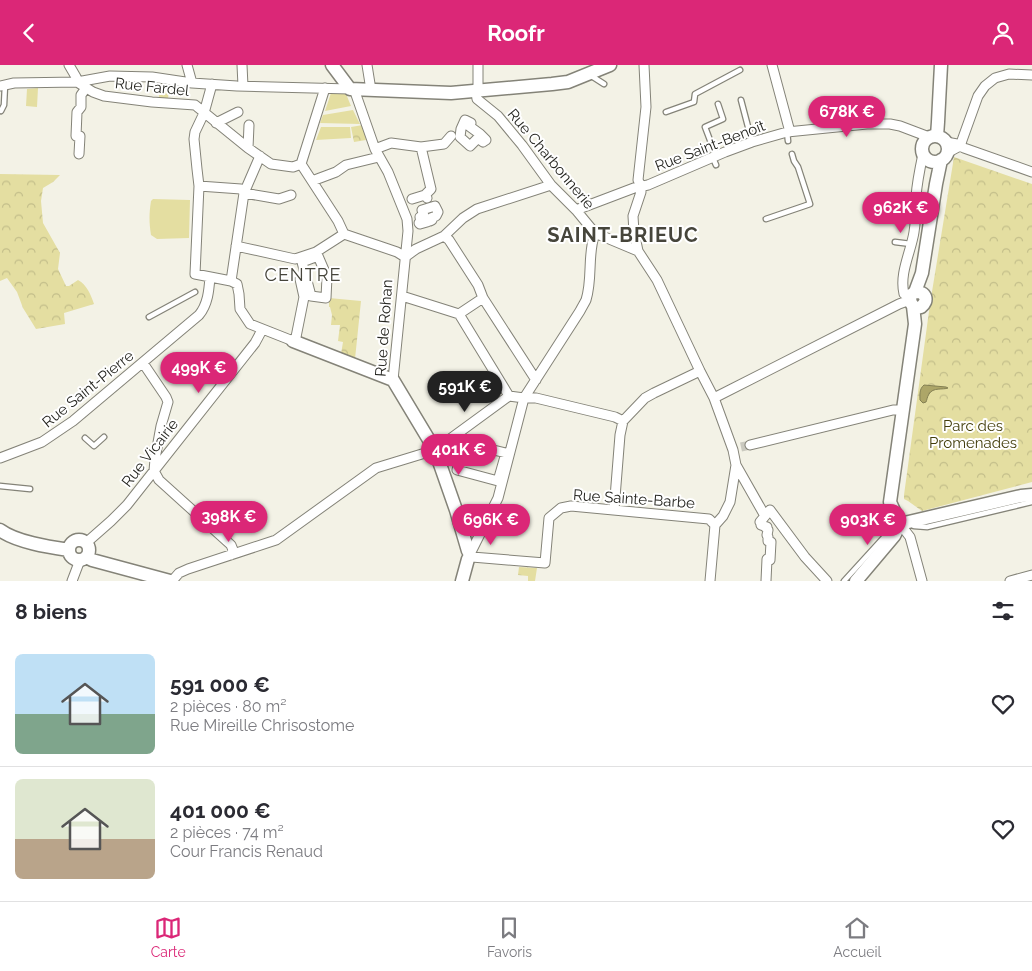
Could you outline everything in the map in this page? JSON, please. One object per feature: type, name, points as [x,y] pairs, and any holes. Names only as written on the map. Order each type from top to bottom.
[{"type":"street","points":[[69,65],[77,82]]},
{"type":"street","points":[[66,82],[69,65]]},
{"type":"street","points":[[187,65],[192,83]]},
{"type":"street","points":[[242,65],[243,86]]},
{"type":"street","points":[[332,65],[352,89]]},
{"type":"street","points":[[367,65],[371,90]]},
{"type":"street","points":[[477,95],[478,65]]},
{"type":"street","points":[[2,85],[77,82],[110,76],[152,77],[212,85],[477,95],[489,89],[568,82],[610,65]]},
{"type":"street","points":[[644,65],[648,114],[638,180],[641,192],[633,216],[638,251],[657,280],[700,371],[741,447],[730,502],[723,516],[715,525],[710,581]]},
{"type":"street","points":[[772,65],[788,135]]},
{"type":"street","points":[[922,581],[910,537],[900,524],[890,502],[914,324],[915,299],[922,273],[936,184],[935,148],[940,65]]},
{"type":"street","points":[[960,146],[978,96],[985,86],[995,78],[1009,74],[1032,75]]},
{"type":"street","name":"Rue Fardel","points":[[77,82],[98,94],[118,98],[195,105],[271,164],[293,167],[301,164]]},
{"type":"street","points":[[212,85],[194,139],[196,169],[200,186],[195,275],[231,281],[237,284],[240,309],[250,324],[393,380]]},
{"type":"street","points":[[80,154],[80,137],[76,136],[77,112],[81,107],[81,95],[86,88]]},
{"type":"street","points":[[324,88],[301,164],[341,225],[344,234]]},
{"type":"street","name":"Rue de Rohan","points":[[352,89],[377,153],[388,172],[407,219],[408,231],[393,380],[435,450],[470,555]]},
{"type":"street","name":"Rue Charbonnerie","points":[[477,95],[498,116],[551,185],[576,209],[595,233]]},
{"type":"street","points":[[216,123],[238,112]]},
{"type":"street","name":"Rue Saint-Benoît","points":[[576,209],[715,160],[752,142],[788,135],[879,123],[908,129],[935,148]]},
{"type":"street","points":[[248,148],[249,125]]},
{"type":"street","points":[[312,181],[377,153],[391,143],[421,147],[444,144],[451,136]]},
{"type":"street","points":[[935,148],[960,146],[1032,171]]},
{"type":"street","points":[[412,199],[426,197],[431,189],[421,147]]},
{"type":"street","points":[[915,299],[904,293],[905,264],[916,219],[917,190],[935,148]]},
{"type":"street","points":[[231,281],[244,193],[260,155]]},
{"type":"street","points":[[344,234],[397,252],[405,257],[416,249],[444,236],[463,218],[478,209],[551,185]]},
{"type":"street","points":[[200,186],[241,189],[244,193],[278,199],[291,195]]},
{"type":"street","points":[[618,242],[634,232]]},
{"type":"street","points":[[462,581],[470,555],[498,498],[524,398],[584,311],[590,280],[592,242],[595,233],[638,251]]},
{"type":"street","points":[[236,246],[296,259],[316,251],[344,234]]},
{"type":"street","points":[[444,236],[449,240],[478,285],[484,298],[536,380]]},
{"type":"street","points":[[318,256],[327,277],[326,298],[311,296],[302,261],[318,256]]},
{"type":"street","points":[[294,341],[304,297],[296,259]]},
{"type":"street","name":"Rue Saint-Pierre","points":[[0,458],[42,442],[74,423],[199,315],[204,308],[210,277]]},
{"type":"street","points":[[402,295],[459,314],[509,396]]},
{"type":"street","points":[[459,314],[484,298]]},
{"type":"street","points":[[714,398],[899,304],[915,299]]},
{"type":"street","name":"Rue Vicairie","points":[[86,543],[127,505],[194,416],[255,343],[262,330]]},
{"type":"street","points":[[143,363],[168,402],[161,427],[154,471],[164,485],[231,545],[230,557]]},
{"type":"street","points":[[614,510],[622,421],[645,398],[700,371]]},
{"type":"street","points":[[72,581],[83,559],[88,554],[89,548],[86,543],[77,541],[69,549],[73,559],[83,559],[92,560],[171,581],[179,573],[246,552],[276,540],[322,509],[376,468],[435,450],[509,396],[536,398],[615,417],[622,421]]},
{"type":"street","points":[[741,447],[893,410],[903,410]]},
{"type":"street","points":[[464,442],[506,453],[498,481],[457,470],[464,442]]},
{"type":"street","points":[[736,465],[765,516]]},
{"type":"street","points":[[900,524],[1032,495]]},
{"type":"street","name":"Rue Sainte-Barbe","points":[[470,555],[545,563],[549,518],[560,508],[571,506],[708,519],[715,525]]},
{"type":"street","points":[[766,581],[767,559],[770,560],[771,542],[768,541],[767,527],[761,525],[762,523],[760,522],[770,510],[804,557],[826,581]]},
{"type":"street","points":[[856,581],[894,536],[900,524]]},
{"type":"street","points":[[0,530],[7,535],[50,547],[69,549]]},
{"type":"street","points":[[1010,581],[1032,575]]},
{"type":"lane","points":[[666,112],[694,101],[695,94],[740,70]]},
{"type":"lane","points":[[588,74],[604,84]]},
{"type":"lane","points":[[0,109],[1,111],[6,97],[2,85]]},
{"type":"lane","points":[[741,100],[752,142]]},
{"type":"lane","points":[[715,160],[705,127],[723,119],[718,104]]},
{"type":"lane","points":[[766,219],[810,204],[792,154]]},
{"type":"lane","points":[[898,214],[916,208]]},
{"type":"lane","points":[[895,242],[911,244]]},
{"type":"lane","points":[[204,287],[210,277]]},
{"type":"lane","points":[[149,317],[195,291]]},
{"type":"lane","points":[[84,438],[94,446],[104,437]]},
{"type":"lane","points":[[0,485],[30,489]]},
{"type":"lane","points":[[844,581],[886,535],[900,524],[927,527],[1032,501]]},
{"type":"green space","points":[[160,81],[170,82],[168,99],[159,98]]},
{"type":"green space","points":[[38,88],[37,107],[26,106],[27,89]]},
{"type":"green space","points":[[331,93],[346,94],[351,106],[325,111]]},
{"type":"green space","points":[[353,110],[360,124],[320,123],[323,115]]},
{"type":"green space","points":[[363,125],[366,140],[354,142],[351,127]]},
{"type":"green space","points":[[321,127],[350,127],[351,138],[316,140]]},
{"type":"green space","name":"Parc des Promenades","points":[[954,157],[1032,184],[1032,482],[922,511],[904,499],[904,495],[930,304]]},
{"type":"green space","points":[[0,174],[60,175],[43,188],[41,201],[43,223],[60,253],[58,269],[66,286],[78,280],[86,287],[94,304],[64,313],[65,324],[36,329],[23,308],[17,292],[7,278],[0,281]]},
{"type":"green space","points":[[153,199],[190,200],[189,238],[157,239],[151,235],[150,214],[151,201]]},
{"type":"green space","points":[[329,298],[361,301],[355,359],[341,354],[343,342],[338,341],[340,325],[331,325],[332,315],[329,307]]},
{"type":"green space","points":[[519,567],[537,568],[535,581],[528,581],[528,576],[518,575]]},
{"type":"water","points":[[924,385],[948,388],[933,390],[926,402],[923,403],[920,400],[920,394],[921,388]]},
{"type":"tunnel","points":[[741,447],[750,445]]},
{"type":"district","name":"SAINT-BRIEUC","points":[[623,235]]},
{"type":"district","name":"CENTRE","points":[[303,274]]}]
